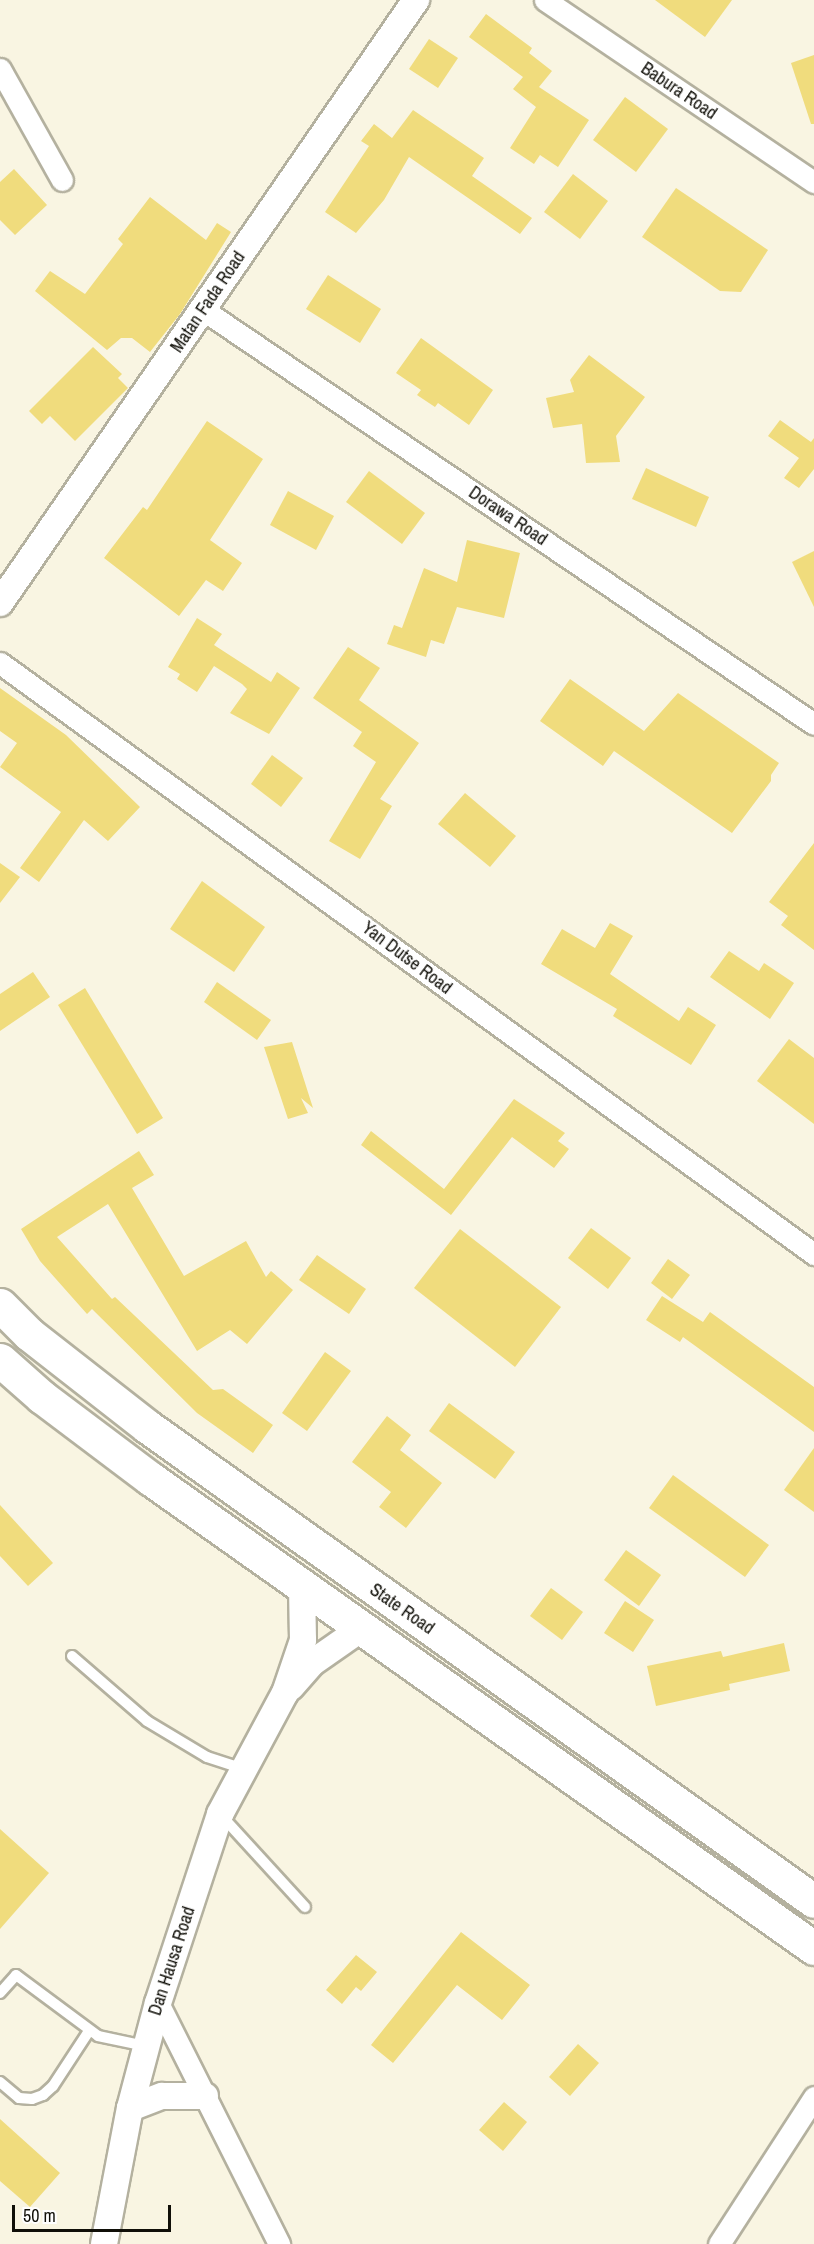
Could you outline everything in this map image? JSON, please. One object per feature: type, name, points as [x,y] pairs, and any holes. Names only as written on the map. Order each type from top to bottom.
[{"type":"main road","name":"State Road","points":[[0,1305],[64,1363],[148,1427],[814,1902]]},
{"type":"main road","points":[[6,1373],[302,1586],[814,1948]]},
{"type":"street","name":"Matan Fada Road","points":[[0,603],[416,0]]},
{"type":"street","name":"Babura Road","points":[[545,0],[814,182]]},
{"type":"street","points":[[0,69],[62,180]]},
{"type":"street","name":"Dorawa Road","points":[[202,309],[814,724]]},
{"type":"street","name":"Yan Dutse Road","points":[[0,663],[814,1254]]},
{"type":"street","name":"Dan Hausa Road","points":[[104,2244],[130,2108],[158,2003],[220,1814],[285,1694],[303,1640],[302,1586]]},
{"type":"street","name":"Dan Hausa Road","points":[[285,1694],[312,1663],[362,1628]]},
{"type":"street","points":[[158,2003],[279,2244]]},
{"type":"street","points":[[130,2108],[162,2096],[205,2096]]},
{"type":"street","points":[[719,2244],[814,2097]]},
{"type":"lane","points":[[72,1656],[147,1721],[207,1757],[243,1769]]},
{"type":"lane","points":[[220,1814],[305,1907]]},
{"type":"lane","points":[[0,1993],[16,1975],[89,2031],[125,2044],[146,2046]]},
{"type":"lane","points":[[0,2082],[19,2098],[32,2099],[42,2095],[53,2086],[89,2031]]},
{"type":"building","points":[[655,0],[732,0],[705,37]]},
{"type":"building","points":[[486,14],[532,48],[529,53],[552,71],[539,87],[589,120],[558,167],[540,155],[534,164],[510,148],[536,107],[513,89],[523,77],[469,37]]},
{"type":"building","points":[[429,39],[458,58],[438,88],[409,69]]},
{"type":"building","points":[[814,55],[814,124],[811,124],[791,63]]},
{"type":"building","points":[[625,97],[668,129],[636,172],[593,140]]},
{"type":"building","points":[[413,110],[484,158],[472,176],[532,218],[520,234],[409,157],[384,200],[356,233],[325,212],[369,146],[361,141],[374,124],[392,138]]},
{"type":"building","points":[[14,169],[47,205],[15,235],[0,220],[0,182]]},
{"type":"building","points":[[573,174],[608,201],[580,239],[544,212]]},
{"type":"building","points":[[676,188],[768,250],[741,292],[720,291],[642,237]]},
{"type":"building","points":[[150,197],[206,240],[217,223],[231,232],[180,314],[150,352],[132,338],[121,338],[107,350],[35,291],[50,271],[85,294],[123,244],[118,239]]},
{"type":"building","points":[[328,275],[381,309],[360,343],[306,309]]},
{"type":"building","points":[[421,338],[493,390],[469,425],[438,403],[435,407],[417,395],[421,390],[396,373]]},
{"type":"building","points":[[93,347],[122,374],[118,378],[128,388],[75,441],[50,416],[42,424],[29,411]]},
{"type":"building","points":[[589,355],[645,397],[616,436],[620,462],[586,463],[582,424],[553,428],[546,398],[574,392],[570,380]]},
{"type":"building","points":[[780,420],[811,442],[814,438],[814,469],[799,488],[784,478],[799,458],[768,436]]},
{"type":"building","points":[[207,421],[263,459],[210,540],[242,563],[223,591],[206,580],[179,616],[104,558],[143,507],[147,510]]},
{"type":"building","points":[[646,468],[709,497],[696,527],[632,499]]},
{"type":"building","points":[[369,471],[425,513],[402,544],[346,502]]},
{"type":"building","points":[[288,491],[334,516],[316,550],[270,525]]},
{"type":"building","points":[[467,540],[520,553],[504,618],[457,607],[444,644],[431,640],[426,657],[387,644],[394,625],[402,628],[424,568],[457,582]]},
{"type":"building","points":[[814,551],[814,607],[792,562]]},
{"type":"building","points":[[197,618],[222,634],[214,645],[271,682],[277,672],[300,688],[269,734],[230,713],[247,689],[242,684],[214,666],[197,692],[177,679],[180,674],[168,667]]},
{"type":"building","points":[[348,647],[380,668],[359,700],[419,743],[380,799],[392,806],[360,859],[329,841],[376,762],[353,746],[362,732],[313,698]]},
{"type":"building","points":[[570,679],[644,731],[678,693],[779,763],[771,775],[771,781],[732,833],[614,751],[603,766],[540,721]]},
{"type":"building","points":[[0,688],[66,735],[140,807],[108,841],[84,820],[39,882],[20,868],[61,812],[0,767],[17,743],[0,731]]},
{"type":"building","points":[[272,755],[303,778],[281,807],[251,784]]},
{"type":"building","points":[[465,793],[516,836],[490,867],[438,824]]},
{"type":"building","points":[[814,843],[814,950],[781,925],[788,916],[769,902]]},
{"type":"building","points":[[0,863],[20,877],[0,903]]},
{"type":"building","points":[[202,881],[265,927],[234,972],[170,929]]},
{"type":"building","points":[[610,923],[633,936],[610,974],[679,1021],[688,1007],[716,1025],[691,1065],[613,1016],[617,1009],[541,964],[562,929],[595,948]]},
{"type":"building","points":[[729,951],[759,971],[764,963],[794,983],[770,1019],[710,977]]},
{"type":"building","points":[[33,972],[50,997],[0,1031],[0,994]]},
{"type":"building","points":[[217,982],[271,1020],[257,1040],[204,1002]]},
{"type":"building","points":[[85,988],[163,1118],[137,1134],[58,1005]]},
{"type":"building","points":[[789,1039],[814,1058],[814,1124],[757,1081]]},
{"type":"building","points":[[292,1042],[313,1108],[301,1098],[308,1113],[288,1119],[264,1047]]},
{"type":"building","points":[[514,1099],[565,1133],[558,1141],[569,1149],[554,1168],[512,1137],[451,1215],[361,1145],[371,1131],[444,1189]]},
{"type":"building","points":[[139,1151],[154,1175],[132,1188],[184,1276],[246,1241],[266,1277],[271,1271],[293,1290],[247,1344],[230,1330],[197,1351],[108,1204],[57,1237],[112,1299],[115,1297],[213,1390],[223,1389],[273,1425],[253,1453],[197,1413],[92,1309],[87,1314],[40,1261],[21,1229]]},
{"type":"building","points":[[591,1228],[631,1258],[608,1289],[568,1258]]},
{"type":"building","points":[[460,1229],[561,1307],[515,1367],[414,1288]]},
{"type":"building","points":[[317,1255],[366,1289],[349,1314],[299,1280]]},
{"type":"building","points":[[668,1259],[690,1275],[672,1299],[651,1283]]},
{"type":"building","points":[[662,1296],[703,1322],[710,1312],[814,1387],[814,1432],[683,1337],[680,1342],[646,1320]]},
{"type":"building","points":[[325,1352],[351,1371],[307,1431],[282,1413]]},
{"type":"building","points":[[449,1403],[515,1452],[495,1479],[429,1431]]},
{"type":"building","points":[[387,1416],[411,1435],[400,1450],[442,1483],[406,1528],[379,1507],[391,1492],[352,1462]]},
{"type":"building","points":[[814,1448],[814,1512],[784,1490]]},
{"type":"building","points":[[673,1475],[769,1545],[745,1577],[649,1508]]},
{"type":"building","points":[[0,1505],[53,1563],[28,1586],[0,1556]]},
{"type":"building","points":[[626,1550],[661,1575],[639,1606],[604,1580]]},
{"type":"building","points":[[551,1588],[583,1612],[562,1640],[530,1616]]},
{"type":"building","points":[[625,1601],[654,1620],[633,1652],[604,1633]]},
{"type":"building","points":[[784,1643],[790,1671],[729,1684],[730,1690],[656,1706],[647,1666],[721,1651],[723,1657]]},
{"type":"building","points":[[0,1829],[49,1873],[0,1929]]},
{"type":"building","points":[[461,1932],[530,1985],[502,2020],[457,1985],[393,2063],[371,2045]]},
{"type":"building","points":[[356,1955],[377,1972],[361,1991],[356,1987],[342,2004],[326,1990]]},
{"type":"building","points":[[578,2044],[599,2063],[570,2096],[549,2077]]},
{"type":"building","points":[[504,2102],[527,2122],[503,2151],[479,2130]]},
{"type":"building","points":[[0,2119],[60,2173],[30,2207],[0,2181]]}]
